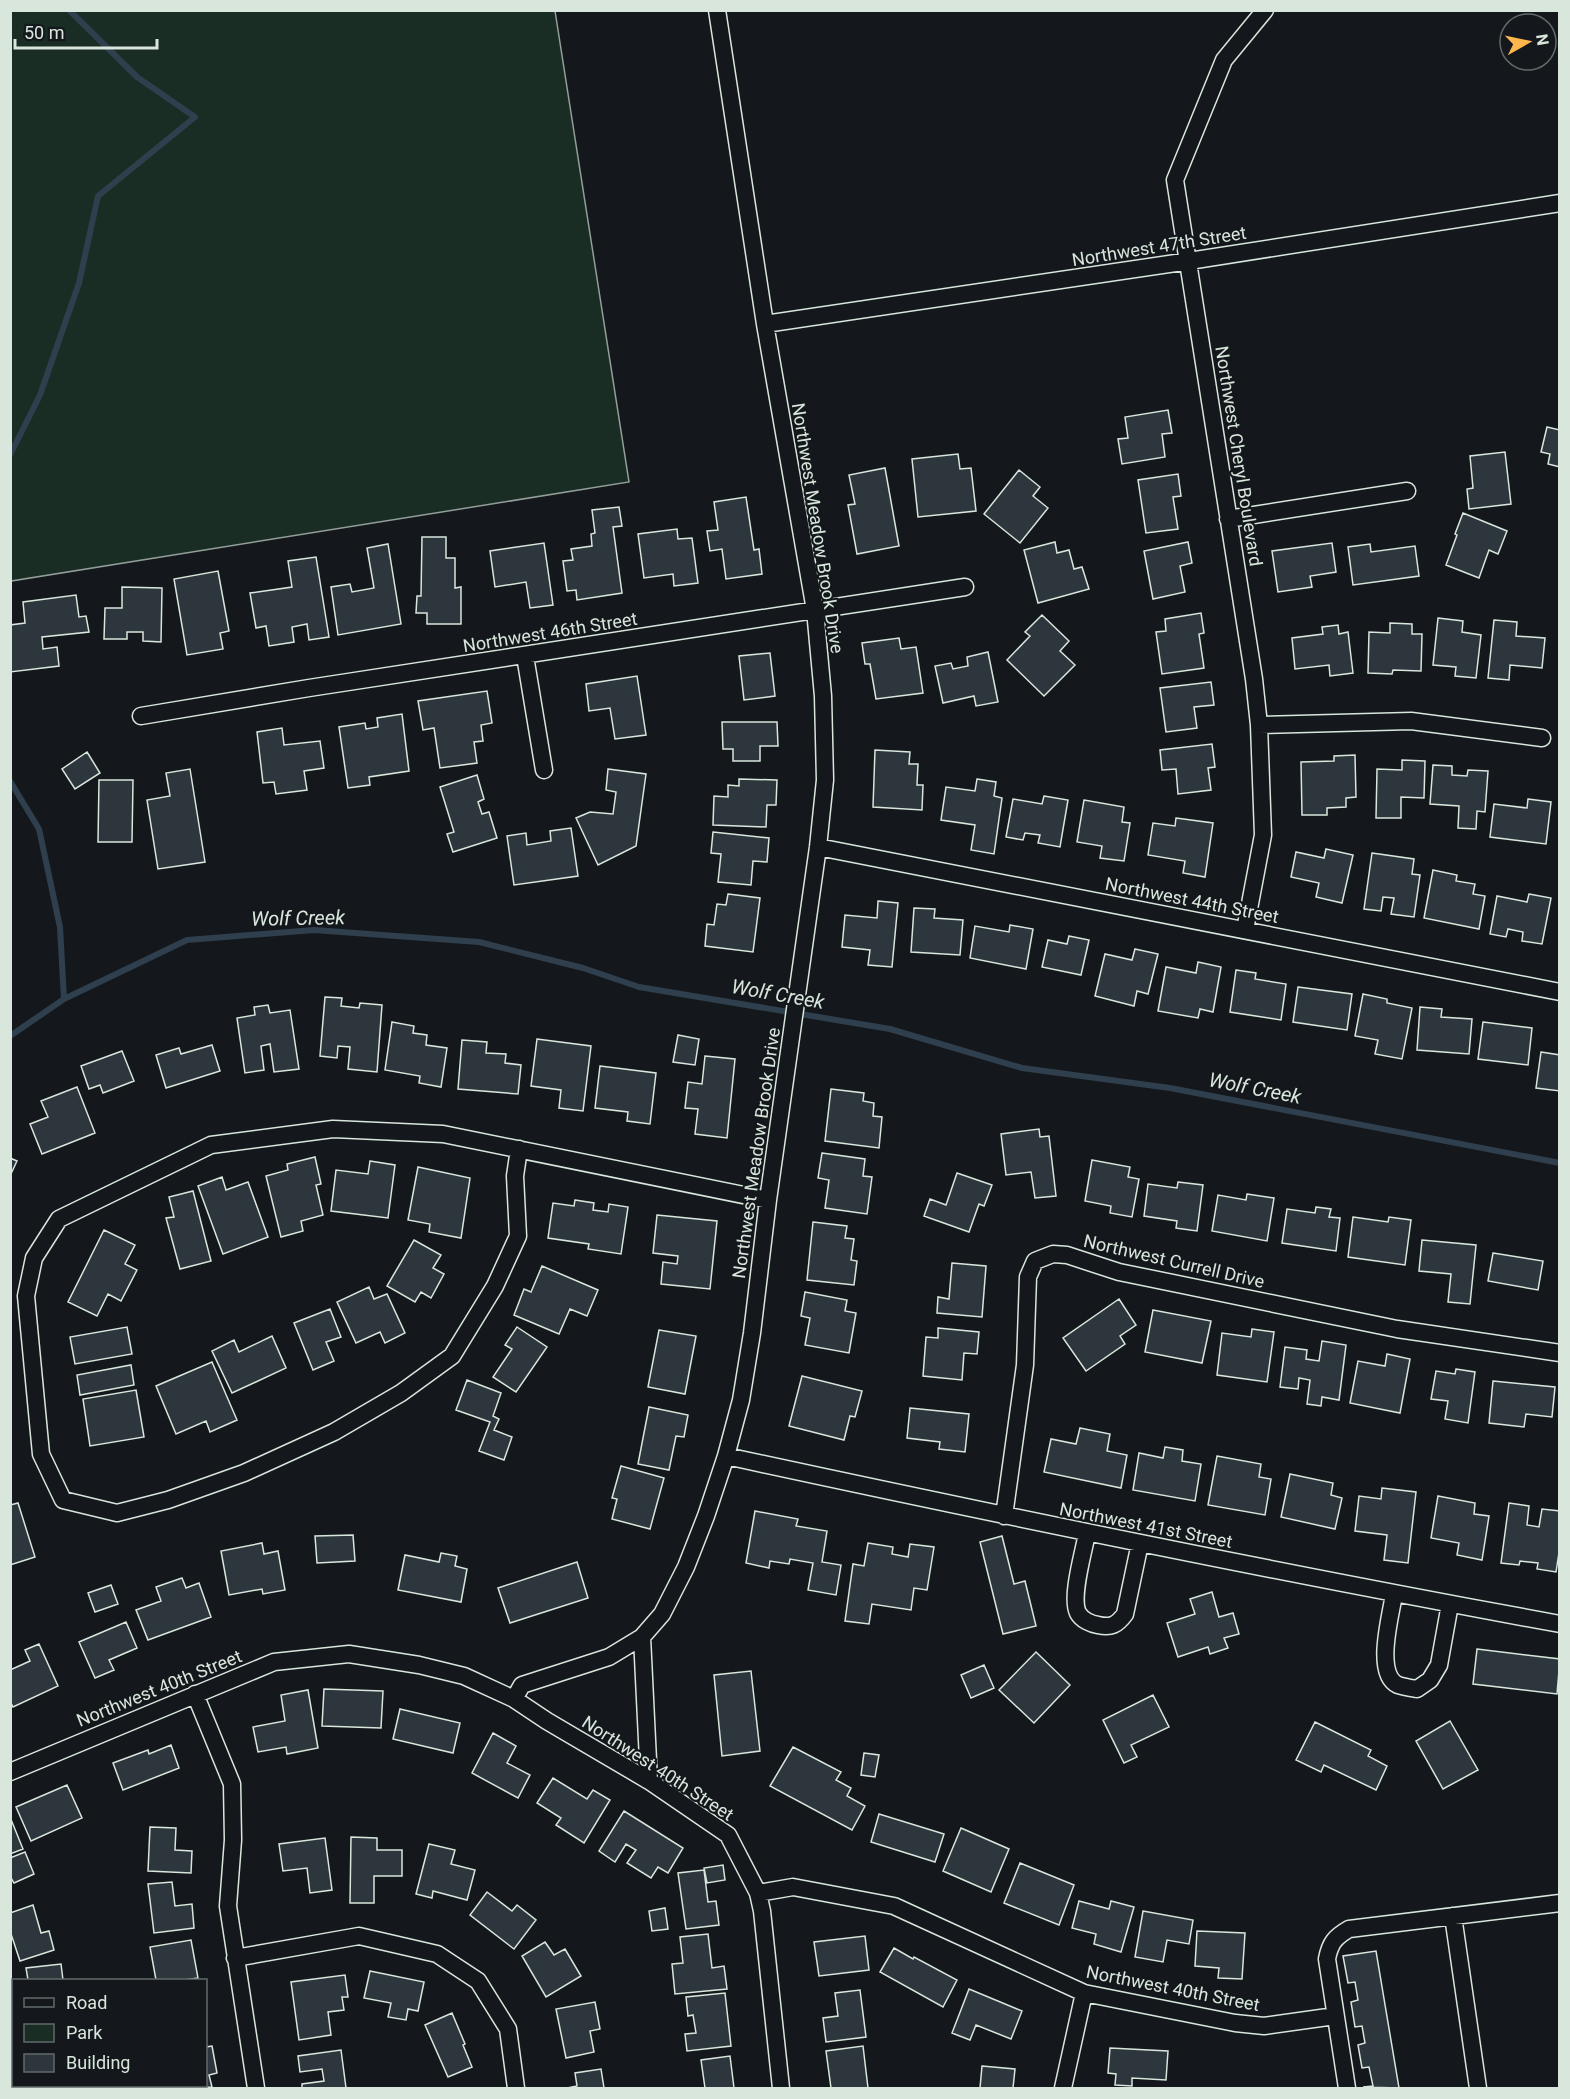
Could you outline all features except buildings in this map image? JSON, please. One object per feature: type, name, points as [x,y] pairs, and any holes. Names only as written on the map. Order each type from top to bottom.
[{"type":"street","name":"Northwest Meadow Brook Drive","points":[[514,1699],[522,1685],[609,1657],[642,1637],[662,1614],[686,1567],[726,1456],[741,1400],[752,1333],[768,1200],[818,848],[825,780],[823,696],[814,610],[765,324],[717,10]]},
{"type":"street","name":"Northwest Cheryl Boulevard","points":[[1245,930],[1263,835],[1259,725],[1253,668],[1175,180],[1224,60],[1265,10]]},
{"type":"street","name":"Northwest 47th Street","points":[[765,324],[1560,203]]},
{"type":"street","points":[[1228,519],[1407,491]]},
{"type":"street","name":"Northwest 46th Street","points":[[141,716],[965,587]]},
{"type":"street","points":[[525,656],[544,770]]},
{"type":"street","points":[[1259,725],[1411,721],[1542,738]]},
{"type":"street","name":"Northwest 44th Street","points":[[818,848],[1560,992]]},
{"type":"street","points":[[519,1149],[515,1176],[518,1236],[495,1286],[452,1356],[401,1392],[334,1432],[244,1473],[168,1500],[117,1513],[63,1500],[41,1454],[26,1296],[34,1258],[59,1219],[211,1145],[333,1129],[444,1134],[519,1149],[768,1200]]},
{"type":"street","name":"Northwest Currell Drive","points":[[1004,1516],[1025,1365],[1028,1276],[1035,1261],[1053,1254],[1067,1255],[1119,1272],[1397,1329],[1560,1353]]},
{"type":"street","name":"Northwest 41st Street","points":[[726,1456],[1088,1533],[1394,1594],[1560,1624]]},
{"type":"street","points":[[1088,1533],[1076,1599],[1078,1613],[1090,1623],[1108,1628],[1120,1622],[1125,1614],[1140,1543]]},
{"type":"street","points":[[1394,1594],[1384,1656],[1387,1672],[1396,1684],[1417,1689],[1430,1680],[1439,1665],[1450,1604]]},
{"type":"street","points":[[642,1637],[649,1781]]},
{"type":"street","name":"Northwest 40th Street","points":[[10,1772],[274,1662],[349,1654],[419,1665],[464,1676],[514,1699],[649,1781],[728,1835],[758,1893],[794,1887],[894,1906],[1084,1994],[1264,2026],[1335,2016]]},
{"type":"street","points":[[195,1694],[232,1784],[233,1840],[228,1906],[256,2088]]},
{"type":"street","points":[[758,1893],[762,1911],[781,2088]]},
{"type":"street","points":[[1347,2088],[1327,1959],[1329,1946],[1335,1937],[1349,1929],[1560,1903]]},
{"type":"street","points":[[1452,1916],[1478,2088]]},
{"type":"street","points":[[235,1958],[359,1936],[437,1954],[478,1981],[508,2029],[516,2088]]},
{"type":"street","points":[[1063,2088],[1084,1994]]},
{"type":"green space","points":[[11,10],[555,11],[629,482],[11,581]]},
{"type":"waterway","points":[[10,455],[40,395],[79,283],[98,196],[195,117],[137,77],[69,10]]},
{"type":"waterway","points":[[10,781],[39,829],[60,927],[64,999]]},
{"type":"waterway","name":"Wolf Creek","points":[[10,1036],[64,999],[187,940],[314,930],[479,942],[583,968],[639,987],[890,1029],[1022,1068],[1170,1088],[1560,1163]]}]
